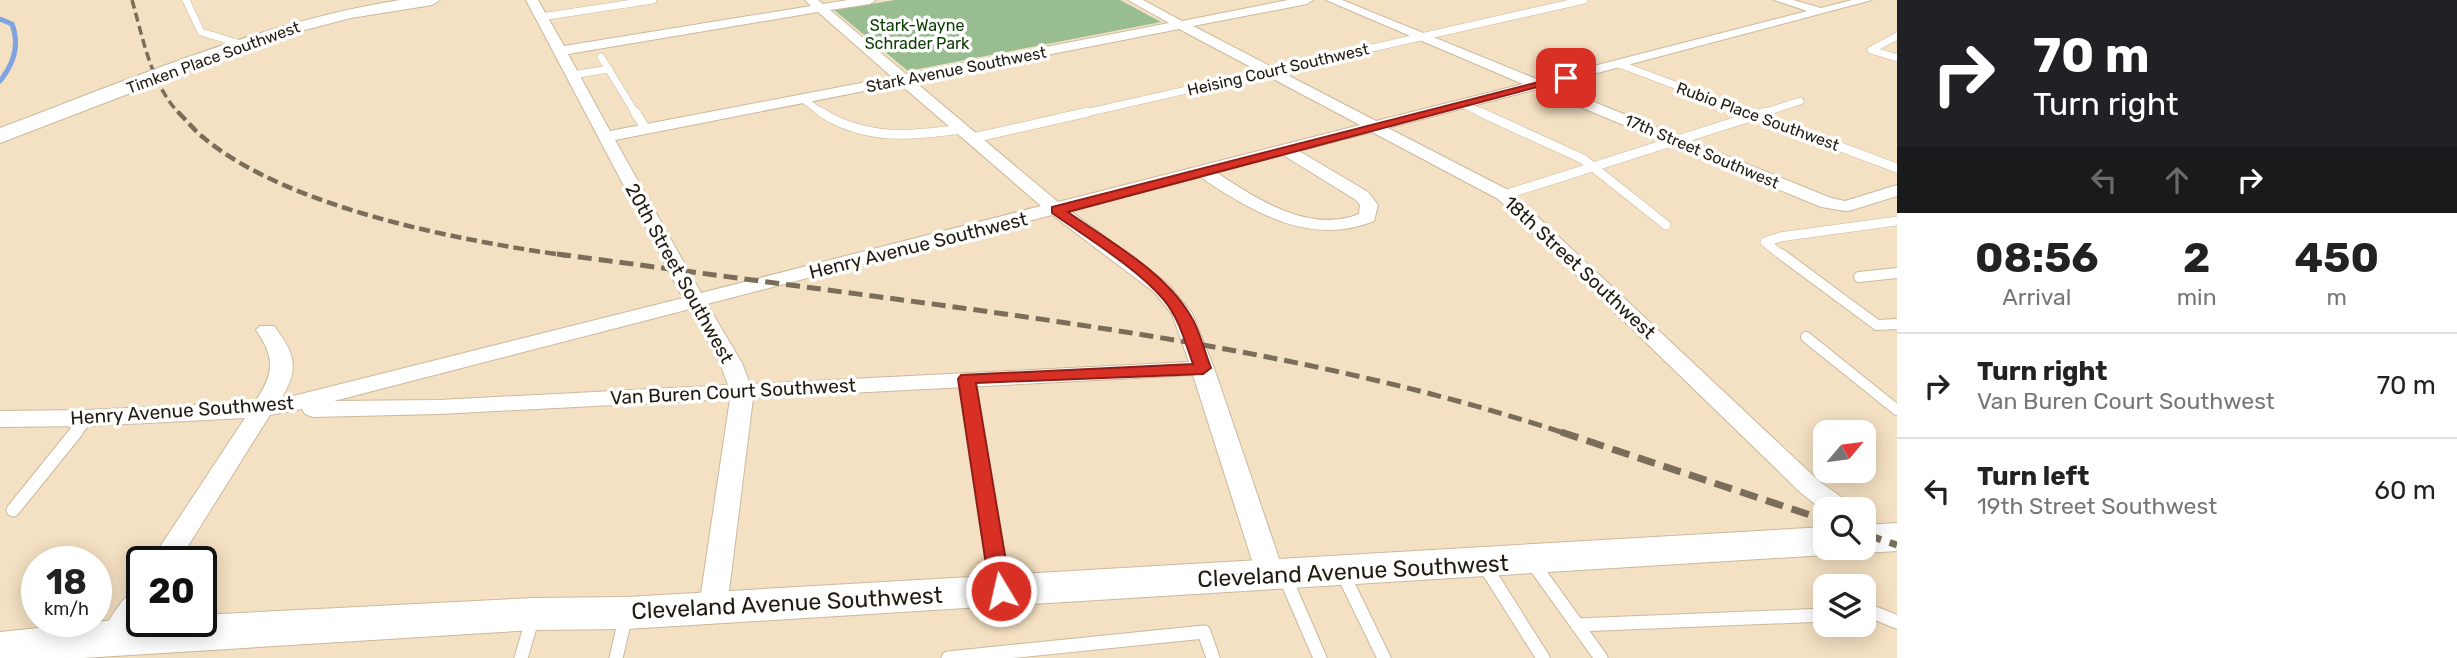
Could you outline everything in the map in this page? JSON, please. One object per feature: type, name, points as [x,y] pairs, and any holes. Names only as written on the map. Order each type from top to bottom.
[{"type":"main road","name":"Timken Place Southwest","points":[[0,136],[241,44],[322,19],[432,0]]},
{"type":"main road","name":"Cleveland Avenue Southwest","points":[[0,650],[57,650],[115,637],[533,614],[627,612],[1813,542]]},
{"type":"street","points":[[559,51],[816,4],[870,0]]},
{"type":"street","name":"18th Street Southwest","points":[[1134,0],[1504,195],[1823,497]]},
{"type":"street","name":"Stark Avenue Southwest","points":[[605,137],[1307,0]]},
{"type":"street","name":"17th Street Southwest","points":[[1332,0],[1838,206],[1869,200],[1897,190]]},
{"type":"street","points":[[1780,0],[1821,12]]},
{"type":"street","name":"Henry Avenue Southwest","points":[[0,419],[89,418],[264,409],[332,396],[1866,0]]},
{"type":"street","points":[[816,4],[1057,210],[1139,270],[1169,296],[1186,322],[1277,575]]},
{"type":"street","name":"20th Street Southwest","points":[[536,9],[736,372],[742,391],[713,607]]},
{"type":"street","points":[[1204,172],[1247,201],[1296,220],[1321,225],[1345,225],[1368,217],[1370,209],[1362,196],[1286,150]]},
{"type":"street","points":[[174,546],[264,409],[283,370],[283,355],[267,330]]},
{"type":"street","name":"Van Buren Court Southwest","points":[[264,409],[439,407],[1203,368]]},
{"type":"street","points":[[115,637],[126,621]]},
{"type":"lane","points":[[186,0],[201,32],[241,44]]},
{"type":"lane","points":[[536,9],[653,0]]},
{"type":"lane","name":"Heising Court Southwest","points":[[803,99],[846,126],[886,138],[968,133],[1269,71],[1584,0]]},
{"type":"lane","points":[[1895,38],[1871,50],[1897,58]]},
{"type":"lane","points":[[601,57],[646,129]]},
{"type":"lane","name":"Rubio Place Southwest","points":[[1619,64],[1897,168]]},
{"type":"lane","points":[[572,75],[608,69]]},
{"type":"lane","points":[[1504,195],[1800,101]]},
{"type":"lane","points":[[1464,104],[1583,159],[1666,225]]},
{"type":"lane","points":[[1897,221],[1780,237],[1765,242],[1877,325],[1897,324]]},
{"type":"lane","points":[[1859,276],[1897,273]]},
{"type":"lane","points":[[1806,337],[1897,410]]},
{"type":"lane","points":[[967,379],[1001,591]]},
{"type":"lane","points":[[13,510],[89,418]]},
{"type":"lane","points":[[1530,560],[1601,658]]},
{"type":"lane","points":[[1483,563],[1543,658]]},
{"type":"lane","points":[[1342,571],[1384,658]]},
{"type":"lane","points":[[1277,575],[1320,658]]},
{"type":"lane","points":[[616,658],[627,612]]},
{"type":"lane","points":[[1876,613],[1897,622]]},
{"type":"lane","points":[[521,658],[533,614]]},
{"type":"lane","points":[[1577,625],[1813,615]]},
{"type":"lane","points":[[948,658],[1204,632],[1213,658]]},
{"type":"green space","name":"Stark-Wayne Schrader Park","points":[[895,0],[1120,0],[1161,22],[908,71],[834,10]]},
{"type":"waterway","points":[[0,19],[12,24],[15,40],[12,61],[0,81]]},
{"type":"railway","points":[[132,0],[155,75],[180,114]]},
{"type":"railway","points":[[178,112],[204,138],[240,163],[329,203],[429,231],[570,256]]},
{"type":"railway","points":[[557,254],[1020,316],[1257,355],[1412,389],[1567,434]]},
{"type":"railway","points":[[1561,432],[1567,434]]},
{"type":"railway","points":[[1567,434],[1813,516]]},
{"type":"railway","points":[[1876,538],[1897,545]]},
{"type":"route","points":[[1001,591],[967,379],[1203,368],[1186,322],[1169,296],[1151,279],[1057,210],[1566,78]]}]
